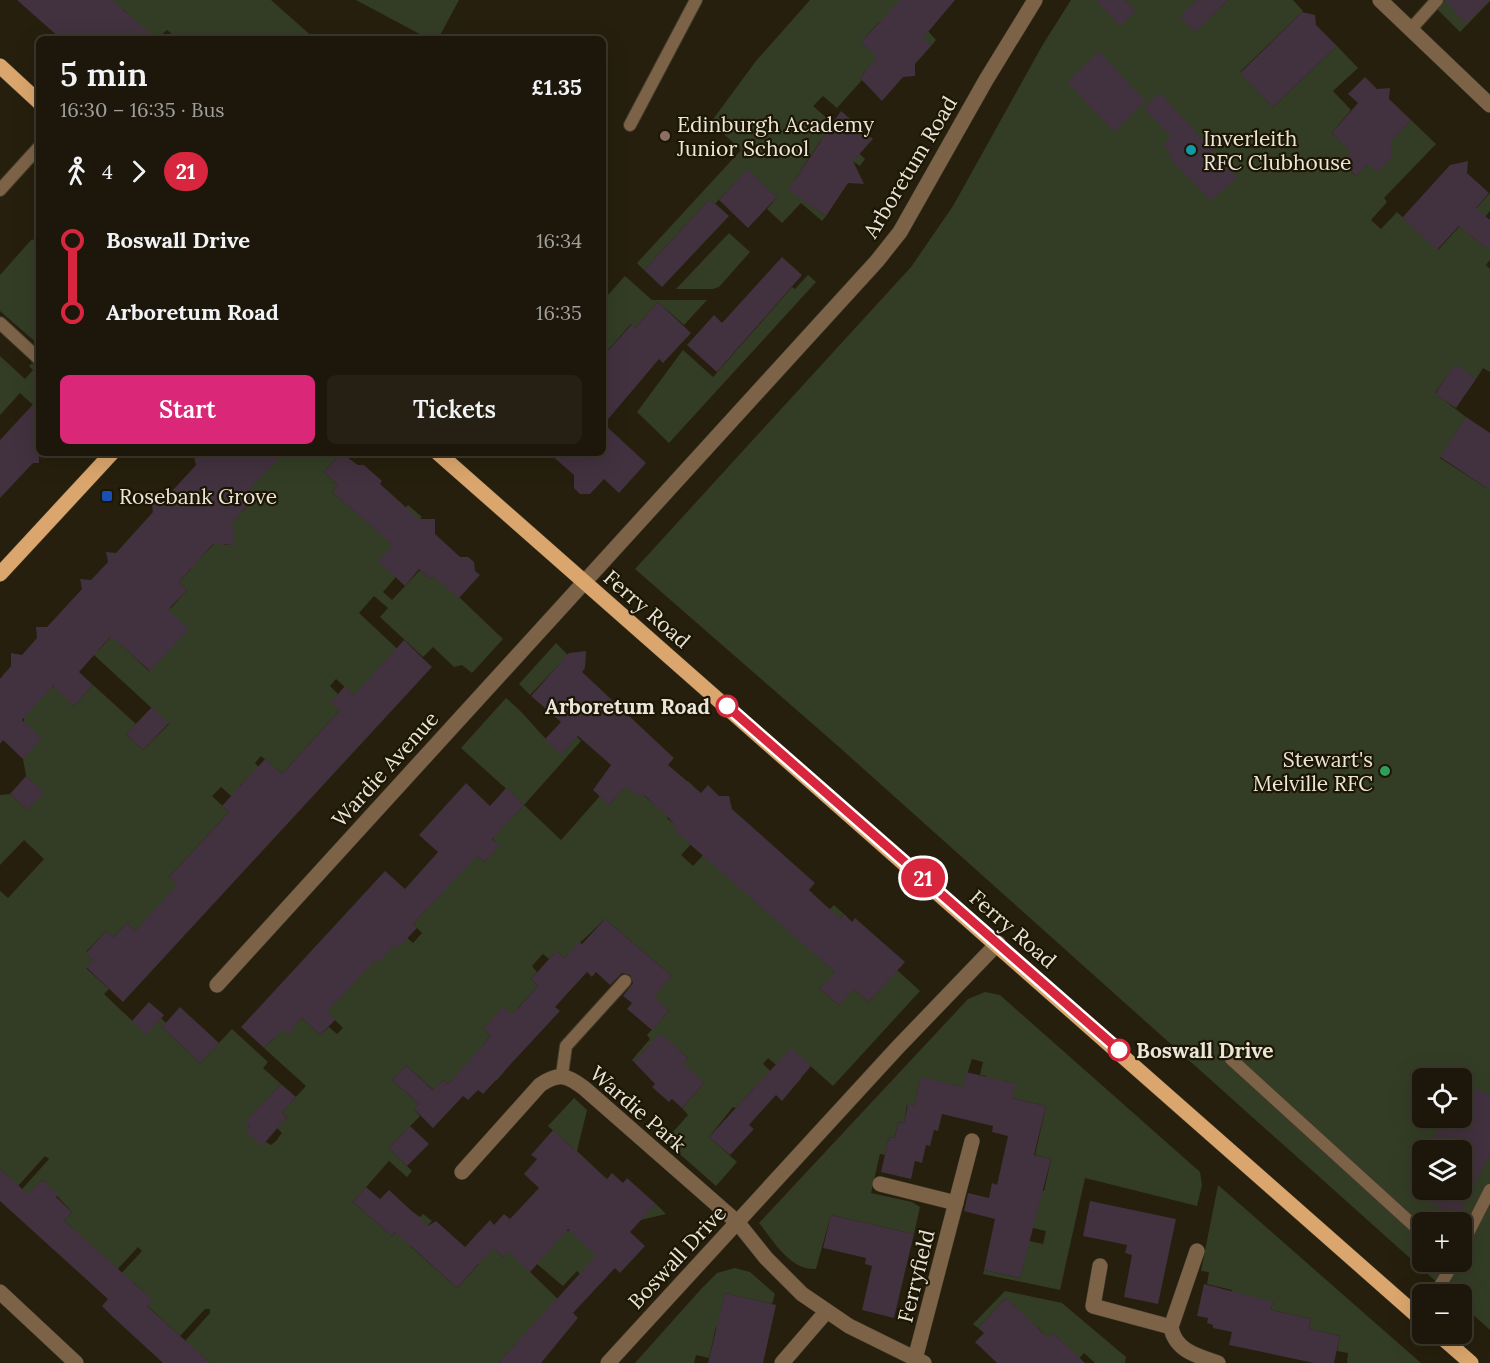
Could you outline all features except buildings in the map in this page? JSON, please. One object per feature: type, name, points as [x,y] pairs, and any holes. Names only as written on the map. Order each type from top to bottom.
[{"type":"main road","points":[[0,66],[36,99]]},
{"type":"main road","points":[[0,574],[109,456]]},
{"type":"main road","name":"Ferry Road","points":[[441,456],[1412,1309]]},
{"type":"main road","points":[[1449,1344],[1471,1363]]},
{"type":"street","name":"Arboretum Road","points":[[583,581],[849,292],[900,232],[986,80],[1035,0]]},
{"type":"street","points":[[1380,0],[1490,105]]},
{"type":"street","name":"Wardie Avenue","points":[[217,985],[583,581]]},
{"type":"street","name":"Boswall Drive","points":[[608,1363],[898,1047],[998,943]]},
{"type":"street","name":"Wardie Park","points":[[462,1172],[540,1085],[555,1076],[562,1075],[584,1088],[738,1223]]},
{"type":"street","name":"Ferryfield","points":[[738,1223],[778,1270],[826,1312],[920,1361],[972,1141]]},
{"type":"street","points":[[880,1185],[956,1203]]},
{"type":"street","points":[[1197,1251],[1171,1327],[1172,1335],[1182,1347],[1196,1356],[1218,1363]]},
{"type":"street","points":[[1100,1266],[1093,1306],[1171,1327]]},
{"type":"street","points":[[0,1292],[76,1363]]},
{"type":"street","points":[[782,1363],[826,1312]]},
{"type":"lane","points":[[630,125],[696,0]]},
{"type":"lane","points":[[1410,30],[1437,0]]},
{"type":"lane","points":[[0,190],[36,150]]},
{"type":"lane","points":[[0,323],[36,355]]},
{"type":"lane","points":[[562,1075],[566,1046],[625,981]]},
{"type":"lane","points":[[1231,1059],[1412,1224]]},
{"type":"lane","points":[[1472,1225],[1490,1190]]},
{"type":"green space","points":[[89,0],[271,0],[312,36],[174,36],[167,30],[160,36],[152,36],[130,23],[133,19],[124,10]]},
{"type":"green space","points":[[356,0],[459,0],[440,36],[423,36]]},
{"type":"green space","points":[[810,0],[900,0],[936,40],[931,46],[894,13],[883,25],[879,22],[861,42],[886,64],[891,91],[866,70],[860,78],[862,80],[837,108],[823,96],[813,106],[859,146],[856,150],[865,159],[860,166],[821,140],[794,181],[815,196],[809,204],[826,216],[822,221],[801,203],[782,223],[767,209],[777,197],[747,170],[715,204],[710,199],[644,270],[637,263],[741,150],[711,122],[756,61]]},
{"type":"green space","points":[[1071,0],[1096,0],[1135,11],[1125,0],[1197,0],[1194,3],[1209,18],[1228,0],[1293,0],[1303,11],[1240,72],[1273,107],[1337,46],[1358,68],[1333,91],[1351,110],[1332,133],[1340,141],[1358,145],[1342,162],[1356,176],[1411,120],[1436,144],[1384,198],[1387,202],[1371,220],[1381,229],[1397,212],[1438,250],[1490,193],[1490,211],[1470,235],[1488,249],[1490,247],[1490,260],[1486,265],[1490,269],[1490,372],[1483,368],[1476,379],[1455,365],[1435,393],[1466,417],[1440,458],[1490,490],[1490,1330],[1472,1314],[1472,1284],[1439,1284],[1425,1272],[1472,1272],[1472,1212],[1412,1212],[1412,1260],[839,747],[635,569],[911,267],[953,206],[1042,46]]},
{"type":"green space","points":[[1428,0],[1490,0],[1490,1],[1460,32]]},
{"type":"green space","points":[[729,233],[750,252],[719,287],[676,289]]},
{"type":"green space","points":[[32,239],[36,242],[36,342],[0,311],[0,275]]},
{"type":"green space","points":[[808,275],[816,282],[669,443],[637,412],[683,350],[713,377],[792,287],[795,289]]},
{"type":"green space","points":[[625,276],[652,300],[707,300],[684,325],[658,302],[635,328],[631,324],[608,350],[606,348],[607,296]]},
{"type":"green space","points":[[0,356],[25,379],[33,370],[29,366],[32,363],[36,366],[36,402],[33,405],[20,393],[0,415]]},
{"type":"green space","points":[[214,456],[338,456],[324,472],[338,485],[332,492],[381,534],[408,505],[422,517],[406,535],[396,577],[383,592],[392,600],[420,570],[430,579],[435,574],[503,639],[472,673],[462,665],[454,667],[433,647],[423,657],[380,617],[388,608],[374,596],[359,613],[405,656],[354,695],[336,679],[330,686],[338,694],[340,710],[282,774],[261,756],[255,763],[265,773],[258,781],[251,775],[240,786],[249,812],[221,787],[212,796],[229,812],[169,877],[179,886],[135,931],[127,923],[113,937],[106,931],[86,952],[93,960],[86,968],[109,989],[104,994],[146,1034],[161,1018],[166,1023],[162,1027],[200,1063],[232,1029],[268,1062],[263,1068],[281,1084],[246,1122],[250,1126],[246,1130],[271,1145],[282,1133],[277,1128],[287,1117],[282,1112],[306,1086],[264,1048],[273,1039],[277,1023],[288,1033],[302,1018],[320,1035],[329,1027],[337,1034],[343,1028],[317,1003],[335,1003],[374,959],[378,962],[398,930],[413,943],[422,933],[413,924],[476,855],[484,862],[499,846],[492,838],[524,805],[561,840],[600,796],[609,805],[623,789],[624,784],[631,787],[637,795],[642,794],[655,805],[676,794],[688,781],[695,788],[667,818],[677,827],[676,832],[693,842],[681,855],[693,866],[706,852],[796,936],[825,905],[830,909],[834,905],[844,914],[814,948],[820,958],[837,974],[820,989],[839,1005],[852,987],[869,1002],[897,970],[920,991],[833,1086],[791,1049],[781,1061],[801,1079],[797,1083],[768,1058],[763,1064],[776,1076],[753,1089],[736,1108],[733,1107],[709,1137],[737,1162],[716,1186],[665,1141],[688,1115],[682,1108],[704,1083],[681,1066],[688,1058],[679,1050],[648,1047],[634,1062],[632,1060],[650,1039],[647,1035],[669,1011],[652,995],[672,976],[605,919],[564,958],[557,951],[549,959],[543,954],[532,966],[537,972],[531,979],[538,986],[517,1009],[525,1017],[483,1029],[490,1035],[480,1050],[504,1072],[496,1081],[472,1059],[448,1084],[443,1080],[438,1085],[438,1094],[406,1065],[392,1080],[419,1104],[414,1109],[420,1116],[389,1148],[412,1171],[407,1177],[389,1161],[353,1202],[392,1236],[413,1212],[420,1217],[423,1214],[432,1221],[410,1246],[457,1288],[479,1264],[464,1250],[478,1233],[503,1257],[531,1226],[570,1231],[546,1180],[574,1149],[548,1126],[574,1098],[587,1110],[577,1151],[593,1166],[576,1185],[643,1217],[656,1204],[666,1214],[628,1223],[582,1276],[577,1271],[563,1286],[537,1264],[530,1272],[558,1299],[498,1363],[210,1363],[185,1341],[210,1313],[210,1309],[205,1309],[180,1336],[139,1298],[144,1292],[133,1282],[116,1279],[142,1251],[138,1247],[103,1285],[73,1229],[64,1221],[72,1212],[42,1180],[12,1212],[7,1206],[49,1159],[45,1156],[18,1186],[0,1169],[0,891],[8,898],[44,859],[24,840],[0,865],[0,795],[10,794],[27,810],[43,793],[26,776],[23,759],[24,717],[34,706],[2,676],[9,669],[41,698],[51,687],[57,687],[74,706],[93,685],[136,724],[126,734],[143,750],[169,724],[57,621],[98,651],[113,634],[116,640],[149,671],[158,662],[133,623],[171,608],[187,590],[179,582],[191,569],[144,525],[199,559],[213,545],[201,534],[207,528],[224,545],[230,545],[234,540],[233,534],[216,518],[242,512],[257,496]]},
{"type":"green space","points":[[556,643],[568,655],[530,695],[519,684]]},
{"type":"green space","points":[[506,698],[561,754],[577,737],[581,741],[524,805],[461,748]]},
{"type":"green space","points":[[985,992],[1000,995],[1200,1172],[1202,1185],[1197,1206],[1085,1178],[1060,1290],[983,1274],[984,1270],[1020,1278],[1029,1241],[1043,1244],[1046,1231],[1024,1226],[1032,1189],[1044,1191],[1051,1159],[1035,1155],[1046,1106],[1012,1098],[1015,1084],[1004,1081],[1001,1091],[983,1087],[986,1076],[980,1075],[983,1062],[972,1059],[963,1087],[921,1078],[914,1106],[907,1105],[904,1123],[898,1122],[895,1138],[889,1137],[885,1155],[880,1154],[871,1193],[912,1202],[920,1207],[914,1234],[831,1215],[816,1269],[806,1268],[790,1260],[759,1223],[968,999]]},
{"type":"green space","points":[[1218,1185],[1421,1363],[1347,1363],[1348,1353],[1337,1351],[1340,1336],[1309,1329],[1311,1319],[1271,1310],[1273,1302],[1230,1301],[1232,1290],[1207,1284],[1209,1272],[1201,1271]]},
{"type":"green space","points":[[735,1268],[750,1272],[775,1294],[772,1304],[725,1293],[721,1310],[735,1313],[731,1330],[716,1327],[709,1358],[696,1355],[694,1363],[635,1363],[717,1273]]},
{"type":"green space","points":[[1005,1291],[1062,1303],[1126,1357],[1125,1363],[1095,1363],[1084,1353],[1075,1363],[1062,1342],[1053,1333],[1045,1342],[1036,1341],[1043,1333],[1037,1327],[1030,1336],[1015,1307],[1006,1298],[978,1328],[973,1324]]},
{"type":"bus line","name":"21","points":[[727,706],[1119,1050]]},
{"type":"place","name":"Edinburgh Academy Junior School","points":[[665,136]]},
{"type":"place","name":"Inverleith RFC Clubhouse","points":[[1191,150]]},
{"type":"place","name":"Rosebank Grove","points":[[107,496]]},
{"type":"place","name":"Arboretum Road","points":[[727,706]]},
{"type":"place","name":"Stewart's Melville RFC","points":[[1385,771]]},
{"type":"place","name":"Boswall Drive","points":[[1119,1050]]}]
